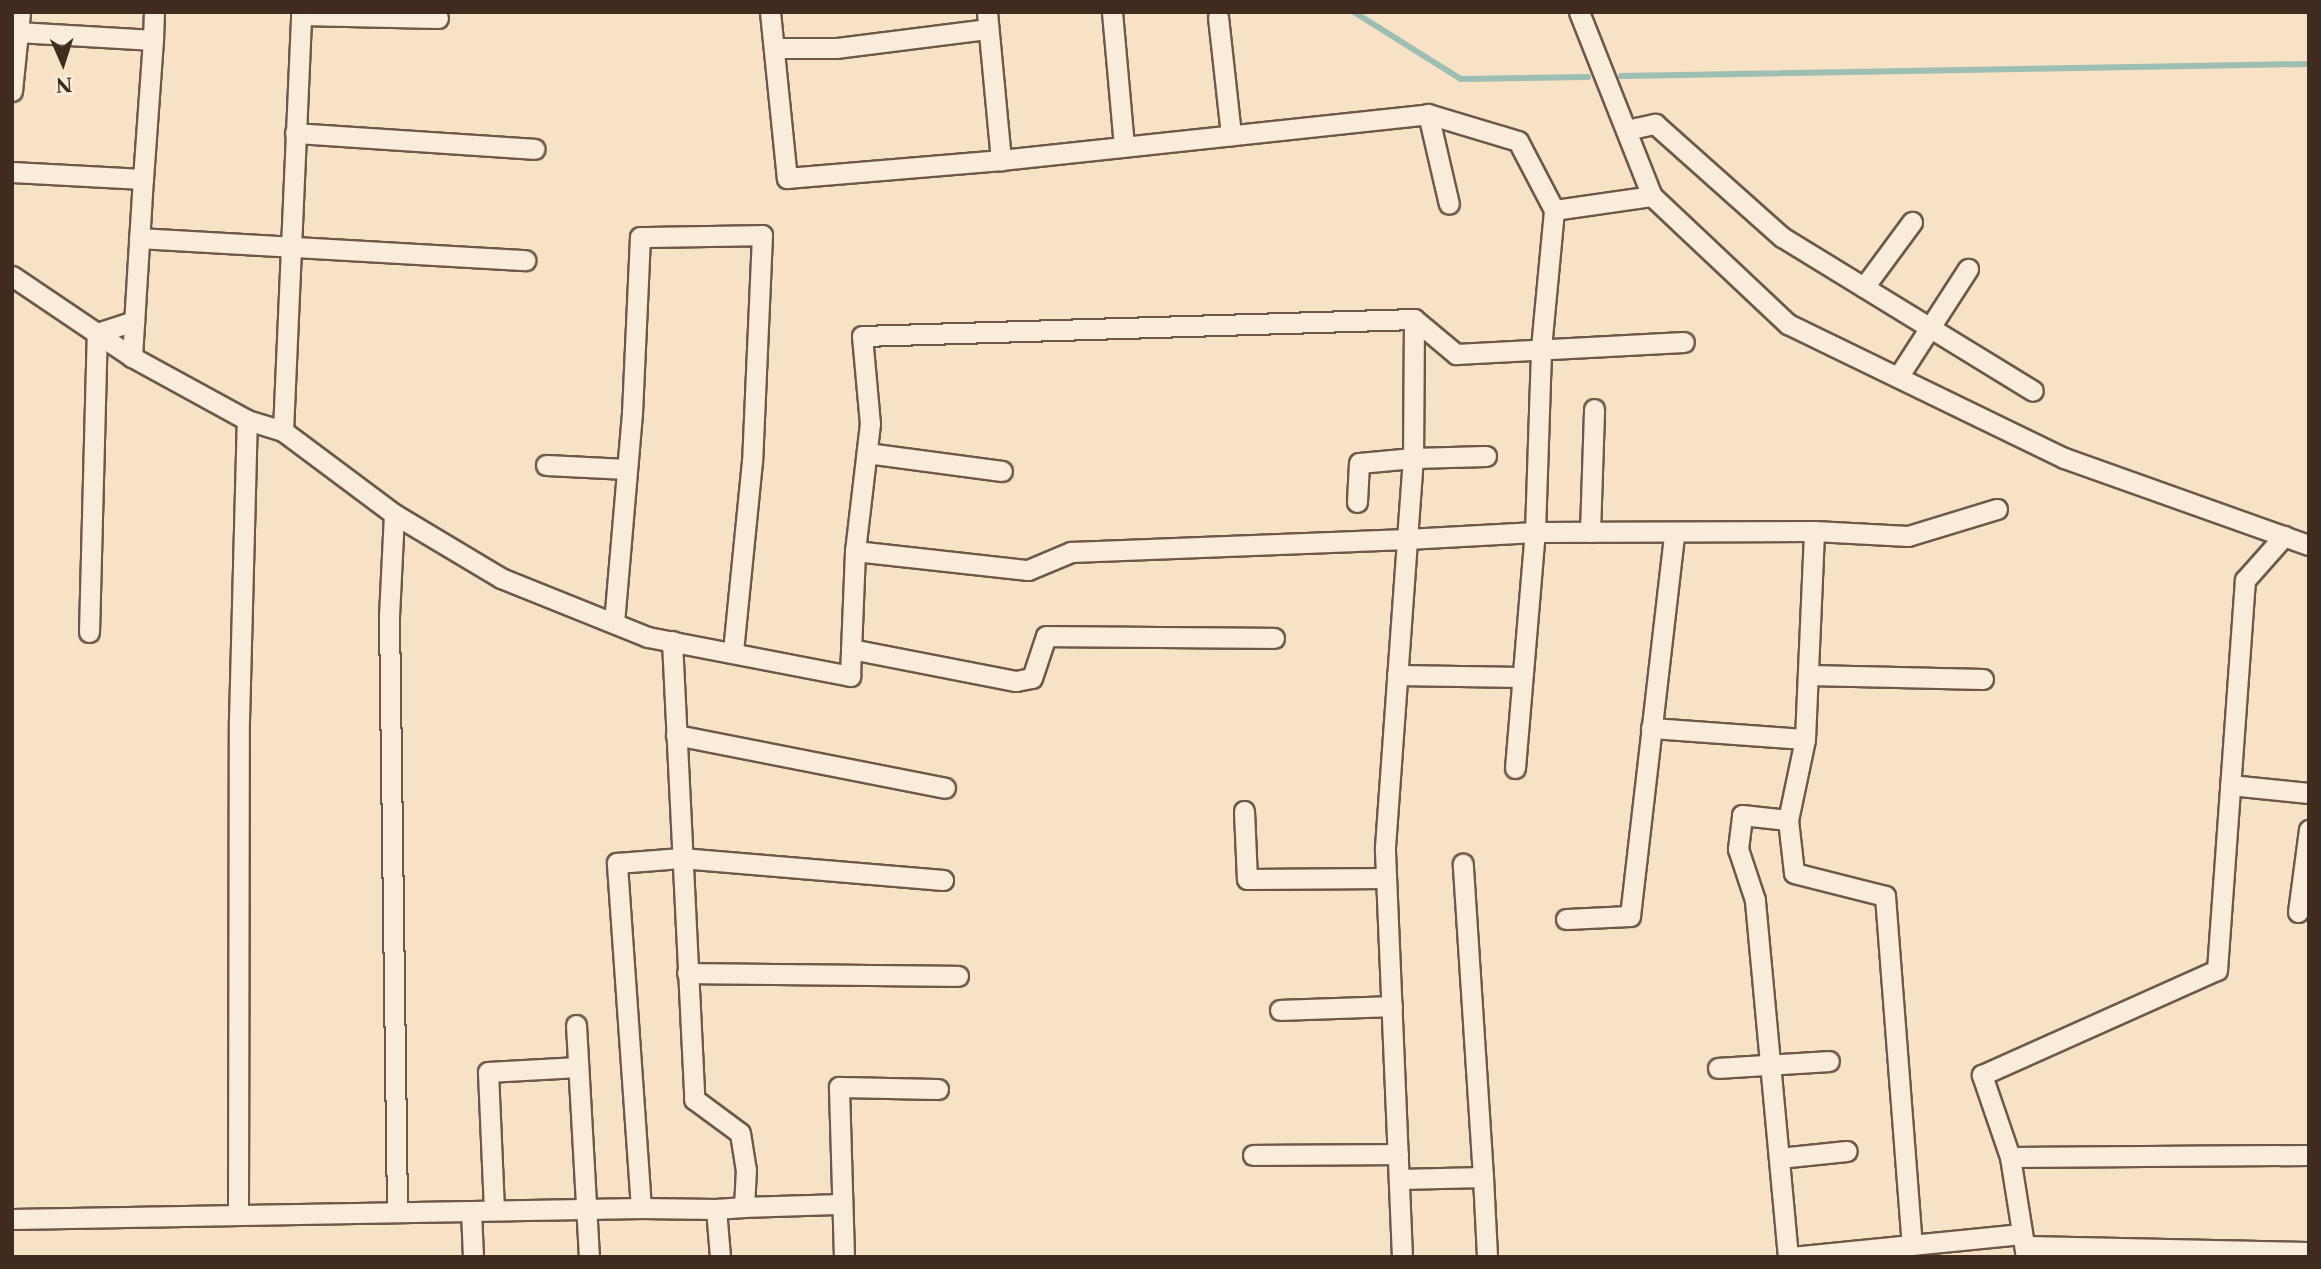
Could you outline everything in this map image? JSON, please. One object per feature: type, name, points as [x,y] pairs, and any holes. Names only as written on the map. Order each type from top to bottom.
[{"type":"street","points":[[132,357],[154,12]]},
{"type":"street","points":[[771,12],[787,178],[1001,160],[1428,114],[1518,141],[1555,210],[1541,348],[1535,532],[1514,768]]},
{"type":"street","points":[[1112,12],[1124,146]]},
{"type":"street","points":[[1579,12],[1652,196],[1788,324],[2064,458],[2309,545]]},
{"type":"street","points":[[283,431],[301,14],[438,18]]},
{"type":"street","points":[[1218,17],[1231,135]]},
{"type":"street","points":[[774,48],[837,48],[987,20],[1001,160]]},
{"type":"street","points":[[12,91],[19,22],[153,40]]},
{"type":"street","points":[[1428,114],[1449,204]]},
{"type":"street","points":[[1626,130],[1655,124],[1782,237],[2033,391]]},
{"type":"street","points":[[295,133],[534,149]]},
{"type":"street","points":[[12,172],[143,179]]},
{"type":"street","points":[[1555,210],[1652,196]]},
{"type":"street","points":[[1864,288],[1912,222]]},
{"type":"street","points":[[614,623],[627,469],[640,237],[762,235],[752,461],[733,653]]},
{"type":"street","points":[[139,238],[290,249],[525,260]]},
{"type":"street","points":[[1898,377],[1968,269]]},
{"type":"street","points":[[12,276],[132,357],[255,423],[283,431],[394,514],[501,578],[648,637],[850,676],[855,551],[870,424],[862,336],[1414,319],[1456,354],[1684,342]]},
{"type":"street","points":[[1402,1257],[1385,847],[1413,458],[1414,319]]},
{"type":"street","points":[[97,333],[134,321]]},
{"type":"street","points":[[89,632],[97,333]]},
{"type":"street","points":[[1590,532],[1594,409]]},
{"type":"street","points":[[238,1215],[239,720],[246,447],[255,423]]},
{"type":"street","points":[[867,453],[1002,471]]},
{"type":"street","points":[[1357,502],[1359,463],[1486,456]]},
{"type":"street","points":[[546,465],[627,469]]},
{"type":"street","points":[[855,551],[1028,570],[1070,552],[1535,532],[1814,531],[1908,536],[1997,509]]},
{"type":"street","points":[[394,514],[389,615],[397,1212]]},
{"type":"street","points":[[1814,531],[1805,739],[1788,820],[1794,873],[1885,896],[1912,1245]]},
{"type":"street","points":[[1566,919],[1630,916],[1674,533]]},
{"type":"street","points":[[2024,1246],[2010,1157],[1982,1075],[2217,970],[2245,580],[2284,536]]},
{"type":"street","points":[[851,649],[1016,681],[1032,678],[1046,636],[1274,638]]},
{"type":"street","points":[[672,641],[694,1099],[740,1133],[746,1169],[744,1207]]},
{"type":"street","points":[[1397,675],[1522,677]]},
{"type":"street","points":[[1808,675],[1983,679]]},
{"type":"street","points":[[1651,728],[1805,739]]},
{"type":"street","points":[[676,735],[945,788]]},
{"type":"street","points":[[2230,785],[2309,793]]},
{"type":"street","points":[[1244,811],[1248,879],[1386,878]]},
{"type":"street","points":[[1788,820],[1742,815],[1738,849],[1755,900],[1789,1257],[1912,1245],[2309,1252]]},
{"type":"street","points":[[2298,912],[2309,830]]},
{"type":"street","points":[[641,1208],[617,863],[681,858],[943,880]]},
{"type":"street","points":[[1463,864],[1487,1257]]},
{"type":"street","points":[[687,973],[958,976]]},
{"type":"street","points":[[1280,1010],[1392,1006]]},
{"type":"street","points":[[576,1025],[589,1257]]},
{"type":"street","points":[[1718,1068],[1829,1061]]},
{"type":"street","points":[[494,1210],[488,1072],[578,1067]]},
{"type":"street","points":[[844,1257],[839,1087],[938,1089]]},
{"type":"street","points":[[1779,1158],[1847,1150]]},
{"type":"street","points":[[1253,1155],[1398,1154]]},
{"type":"street","points":[[2010,1157],[2309,1155]]},
{"type":"street","points":[[1399,1179],[1483,1177]]},
{"type":"street","points":[[12,1219],[494,1210],[716,1209],[842,1204]]},
{"type":"street","points":[[716,1209],[720,1257]]},
{"type":"street","points":[[471,1211],[473,1257]]},
{"type":"waterway","points":[[1354,12],[1461,79],[1588,77]]},
{"type":"waterway","points":[[1621,76],[2309,64]]}]
